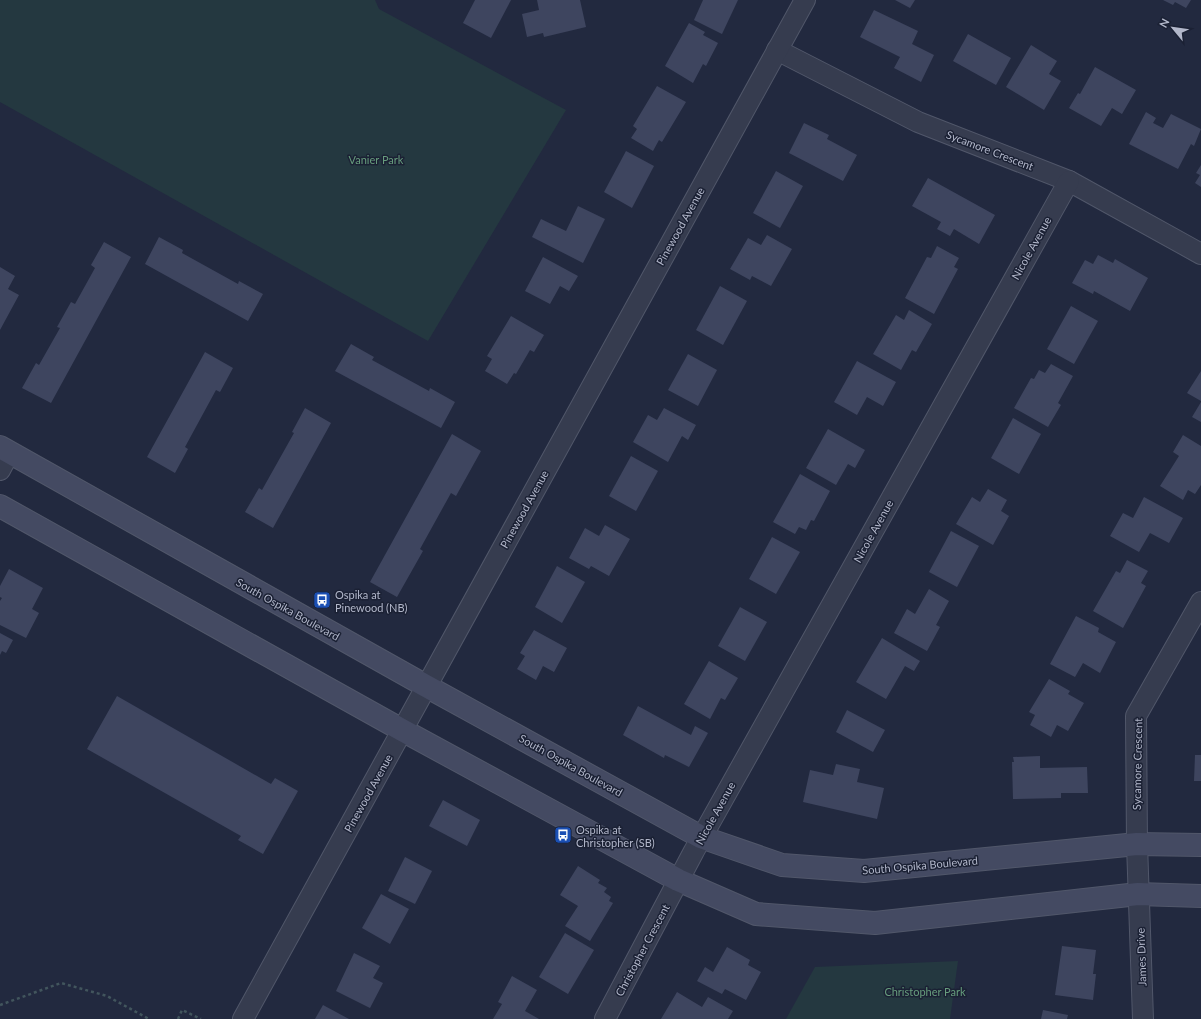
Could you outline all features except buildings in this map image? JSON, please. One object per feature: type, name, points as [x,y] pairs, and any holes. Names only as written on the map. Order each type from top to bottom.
[{"type":"main road","name":"South Ospika Boulevard","points":[[3,457],[701,836],[782,865],[864,871],[1136,844],[1201,845]]},
{"type":"main road","points":[[0,506],[402,730],[678,880],[756,914],[875,923],[1138,894],[1201,896]]},
{"type":"street","name":"Pinewood Avenue","points":[[243,1019],[805,0]]},
{"type":"street","name":"Sycamore Crescent","points":[[777,50],[918,122],[1069,181],[1201,254]]},
{"type":"street","name":"Nicole Avenue","points":[[678,880],[701,836],[1069,181]]},
{"type":"street","name":"Sycamore Crescent","points":[[1138,894],[1136,844],[1136,716],[1201,602]]},
{"type":"street","name":"Christopher Crescent","points":[[605,1019],[678,880]]},
{"type":"street","name":"James Drive","points":[[1138,894],[1143,1019]]},
{"type":"path","points":[[0,1005],[61,983],[107,996],[149,1019]]},
{"type":"path","points":[[178,1019],[182,1010],[200,1019]]},
{"type":"green space","name":"Vanier Park","points":[[0,0],[375,0],[379,9],[566,110],[428,341],[0,102]]},
{"type":"green space","name":"Christopher Park","points":[[958,961],[950,1019],[786,1019],[815,967]]},
{"type":"place","name":"Ospika at Pinewood (NB)","points":[[322,600]]},
{"type":"place","name":"Ospika at Christopher (SB)","points":[[563,835]]}]
